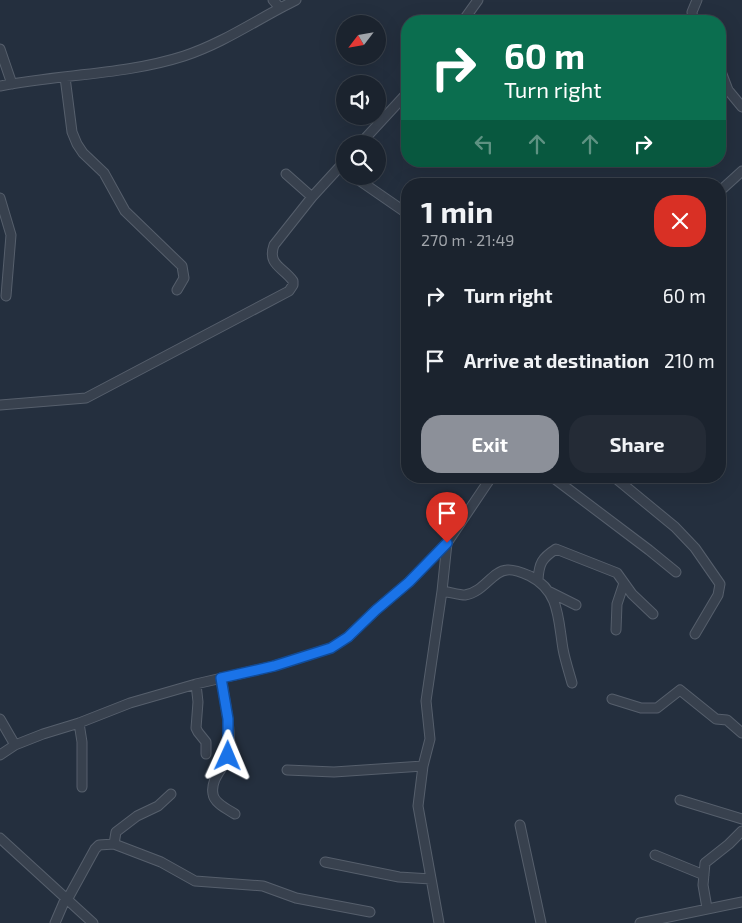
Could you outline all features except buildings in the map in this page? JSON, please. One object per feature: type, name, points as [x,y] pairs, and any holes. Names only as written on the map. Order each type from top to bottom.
[{"type":"street","points":[[273,0],[280,8]]},
{"type":"street","points":[[0,86],[147,65],[185,56],[241,31],[296,0]]},
{"type":"street","points":[[467,15],[478,0]]},
{"type":"street","points":[[692,15],[697,0]]},
{"type":"street","points":[[0,49],[12,84]]},
{"type":"street","points":[[65,76],[72,132],[77,144],[83,153],[104,172],[125,211],[182,266],[184,278],[177,290]]},
{"type":"street","points":[[726,85],[742,107]]},
{"type":"street","points":[[368,135],[401,100]]},
{"type":"street","points":[[726,186],[742,171]]},
{"type":"street","points":[[1,406],[86,398],[289,291],[293,285],[293,280],[274,262],[273,249],[277,241],[312,197],[336,173]]},
{"type":"street","points":[[286,174],[312,197]]},
{"type":"street","points":[[366,185],[401,209]]},
{"type":"street","points":[[0,198],[11,235],[6,296]]},
{"type":"street","points":[[0,754],[15,745],[43,734],[79,723],[130,703],[196,684],[274,666],[331,648],[348,637],[409,582],[447,543],[487,483]]},
{"type":"street","points":[[560,483],[676,572]]},
{"type":"street","points":[[622,483],[675,527],[695,548],[720,584],[718,595],[695,634]]},
{"type":"street","points":[[439,923],[418,806],[423,766],[430,739],[426,701],[447,543]]},
{"type":"street","points":[[538,580],[539,568],[544,557],[556,549],[617,573],[632,594],[653,614]]},
{"type":"street","points":[[442,591],[463,595],[480,590],[492,578],[507,570],[523,572],[538,580],[550,592],[576,605]]},
{"type":"street","points":[[616,630],[617,604],[624,583]]},
{"type":"street","points":[[550,592],[556,605],[572,683]]},
{"type":"street","points":[[221,678],[228,719],[228,756],[215,779],[212,792],[215,800],[235,814]]},
{"type":"street","points":[[196,684],[198,702],[196,728],[206,742],[206,754]]},
{"type":"street","points":[[612,699],[641,708],[657,708],[680,690],[716,719],[728,720],[742,733]]},
{"type":"street","points":[[0,719],[15,745]]},
{"type":"street","points":[[79,723],[82,742],[82,787]]},
{"type":"street","points":[[287,770],[334,772],[423,766]]},
{"type":"street","points":[[114,844],[116,832],[137,816],[158,806],[171,794]]},
{"type":"street","points":[[680,800],[742,819]]},
{"type":"street","points":[[520,826],[541,923]]},
{"type":"street","points":[[707,908],[703,885],[705,862],[729,844],[742,830]]},
{"type":"street","points":[[0,838],[93,923]]},
{"type":"street","points":[[55,923],[64,902],[67,900],[95,850],[99,845],[114,844],[161,862],[195,881],[262,886],[296,898],[370,912]]},
{"type":"street","points":[[655,855],[704,875]]},
{"type":"street","points":[[325,862],[399,877],[431,878]]},
{"type":"street","points":[[640,923],[742,902]]},
{"type":"route","points":[[228,756],[228,719],[221,678],[274,666],[331,648],[348,637],[409,582],[447,543]]}]
